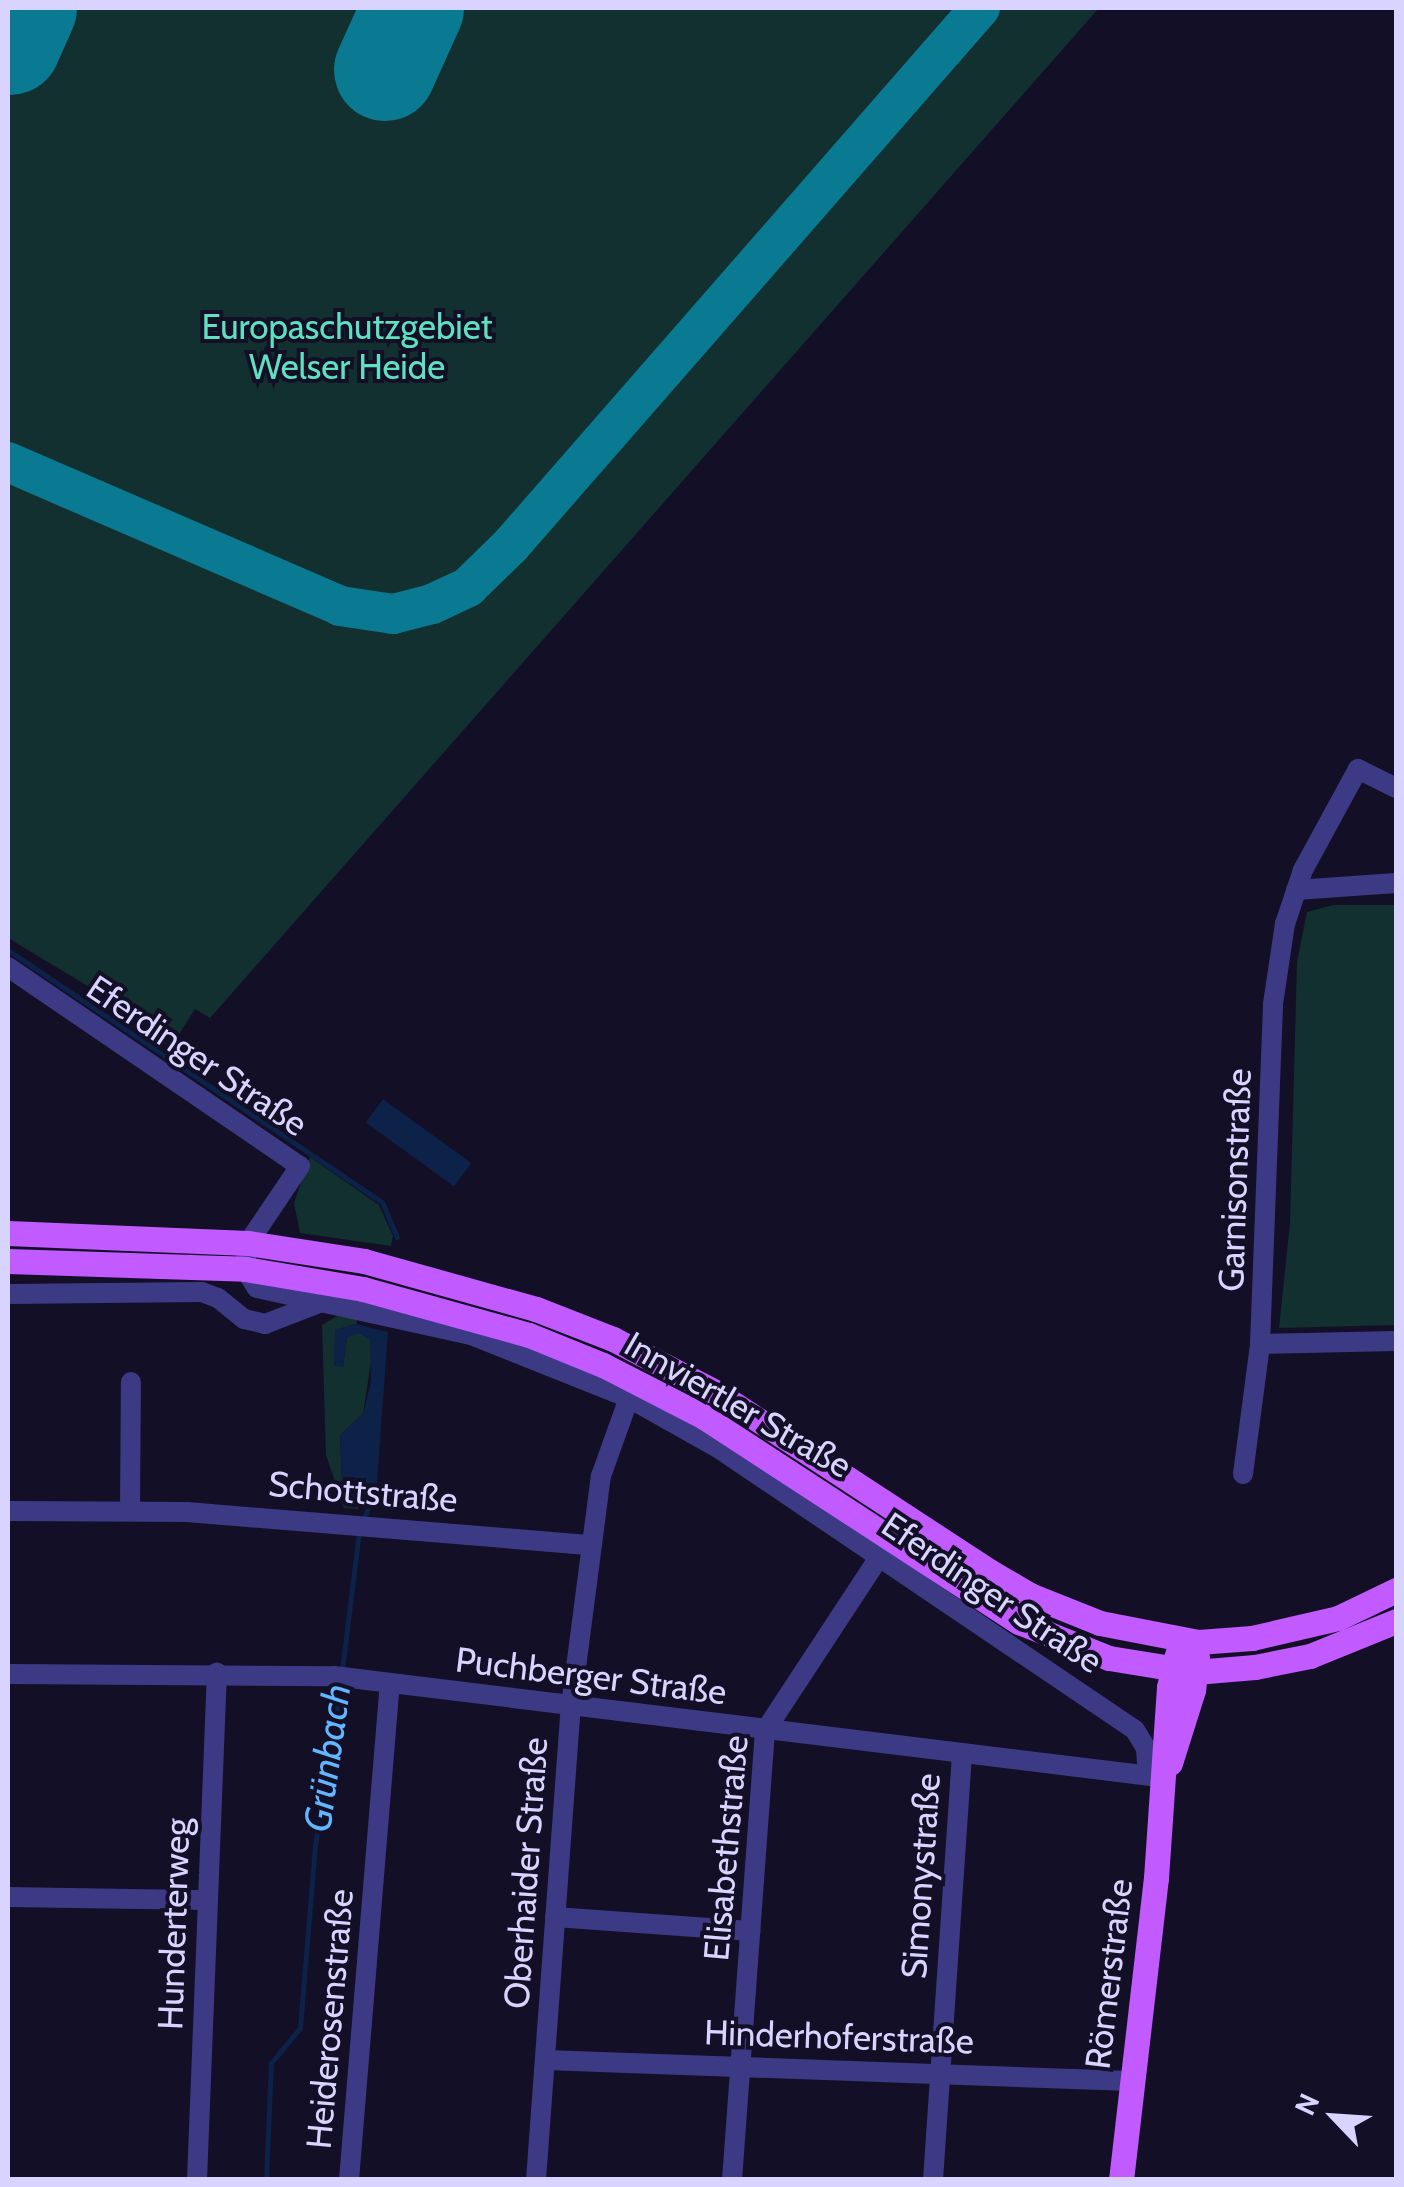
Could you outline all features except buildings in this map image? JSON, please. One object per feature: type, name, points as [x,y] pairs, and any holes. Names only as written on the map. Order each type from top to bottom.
[{"type":"main road","name":"Innviertler Straße","points":[[8,1233],[246,1256],[450,1310],[603,1365],[753,1447],[1020,1622],[1109,1658],[1183,1670],[1310,1656],[1396,1622]]},
{"type":"main road","name":"Innviertler Straße","points":[[8,1261],[246,1256],[364,1260],[440,1278],[613,1339],[768,1423],[1030,1595],[1100,1623],[1191,1640],[1301,1629],[1338,1618],[1396,1590]]},
{"type":"main road","name":"Römerstraße","points":[[1121,2180],[1156,1878],[1156,1776],[1191,1640]]},
{"type":"street","name":"Garnisonstraße","points":[[1243,1474],[1260,1344],[1276,968],[1296,890],[1358,770],[1396,788]]},
{"type":"street","points":[[1296,890],[1396,883]]},
{"type":"street","name":"Eferdinger Straße","points":[[8,967],[300,1166],[246,1256],[258,1288],[471,1335],[630,1398],[718,1448],[1135,1730],[1156,1776]]},
{"type":"street","points":[[8,1294],[202,1292],[218,1298],[244,1319],[265,1324],[315,1302],[333,1302]]},
{"type":"street","points":[[1260,1344],[1396,1341]]},
{"type":"street","points":[[130,1382],[130,1511]]},
{"type":"street","name":"Oberhaider Straße","points":[[536,2180],[571,1706],[602,1476],[630,1398]]},
{"type":"street","name":"Schottstraße","points":[[8,1511],[130,1511],[363,1524],[591,1545]]},
{"type":"street","name":"Elisabethstraße","points":[[732,2180],[764,1730],[880,1556]]},
{"type":"street","name":"Puchberger Straße","points":[[8,1674],[217,1672],[340,1677],[962,1756],[1156,1776]]},
{"type":"street","name":"Hunderterweg","points":[[197,2180],[217,1672]]},
{"type":"street","name":"Heiderosenstraße","points":[[349,2180],[390,1684]]},
{"type":"street","name":"Simonystraße","points":[[933,2180],[962,1756]]},
{"type":"street","points":[[8,1897],[208,1900]]},
{"type":"street","points":[[555,1917],[750,1931]]},
{"type":"street","name":"Hinderhoferstraße","points":[[545,2060],[1130,2081]]},
{"type":"green space","name":"Europaschutzgebiet Welser Heide","points":[[8,8],[1099,8],[210,1018],[195,1009],[176,1039],[8,938]]},
{"type":"green space","points":[[1333,905],[1396,905],[1396,1325],[1279,1328],[1290,1223],[1297,962],[1307,912]]},
{"type":"green space","points":[[310,1157],[379,1205],[393,1236],[391,1246],[300,1233],[294,1203]]},
{"type":"green space","points":[[337,1316],[358,1318],[356,1324],[335,1330],[343,1367],[347,1337],[359,1333],[370,1339],[372,1355],[363,1414],[340,1435],[342,1485],[350,1500],[359,1499],[358,1509],[344,1508],[326,1455],[322,1325]]},
{"type":"water","points":[[383,1099],[471,1163],[454,1187],[366,1122]]},
{"type":"water","points":[[356,1324],[388,1332],[376,1497],[350,1500],[342,1485],[340,1435],[363,1414],[371,1382],[370,1339],[359,1333],[347,1337],[343,1367],[334,1366],[335,1330]]},
{"type":"waterway","name":"Grünbach","points":[[8,950],[382,1202],[397,1237]]},
{"type":"waterway","name":"Grünbach","points":[[363,1522],[372,1494]]},
{"type":"waterway","name":"Grünbach","points":[[342,1670],[359,1532]]},
{"type":"waterway","name":"Grünbach","points":[[266,2180],[271,2063],[300,2028],[315,1846],[341,1681]]},
{"type":"taxiway","points":[[8,462],[340,606],[393,614],[432,604],[468,587],[511,545],[980,8]]},
{"type":"runway","points":[[10,44],[26,8]]},
{"type":"runway","points":[[385,70],[413,8]]}]
